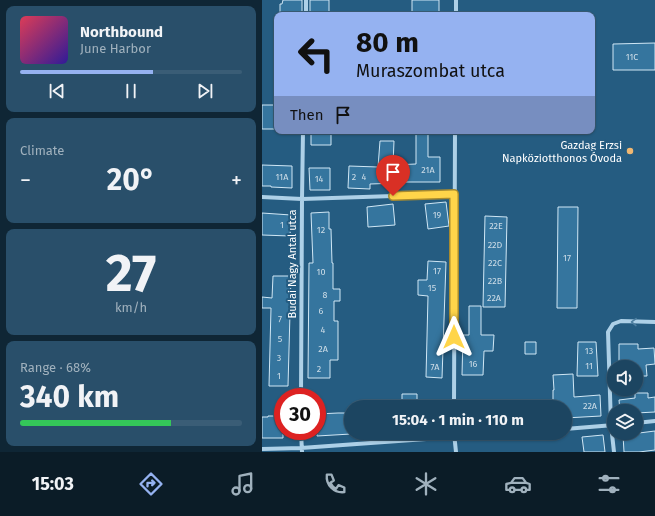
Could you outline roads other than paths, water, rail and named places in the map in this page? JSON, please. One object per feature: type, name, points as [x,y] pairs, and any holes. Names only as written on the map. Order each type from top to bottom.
[{"type":"street","points":[[306,0],[306,12]]},
{"type":"street","points":[[456,0],[456,12]]},
{"type":"street","name":"Budai Nagy Antal utca","points":[[301,388],[303,134]]},
{"type":"street","points":[[454,400],[455,134]]},
{"type":"street","points":[[262,197],[302,199],[454,194]]},
{"type":"street","points":[[611,404],[608,332],[613,324],[621,321],[655,322]]},
{"type":"street","points":[[643,422],[655,421]]},
{"type":"street","points":[[572,428],[607,425]]},
{"type":"street","points":[[262,449],[301,450],[403,440]]},
{"type":"street","points":[[455,440],[456,452]]},
{"type":"street","points":[[613,440],[614,452]]},
{"type":"place","name":"Gazdag Erzsi Napköziotthonos Óvoda","points":[[630,151]]}]
